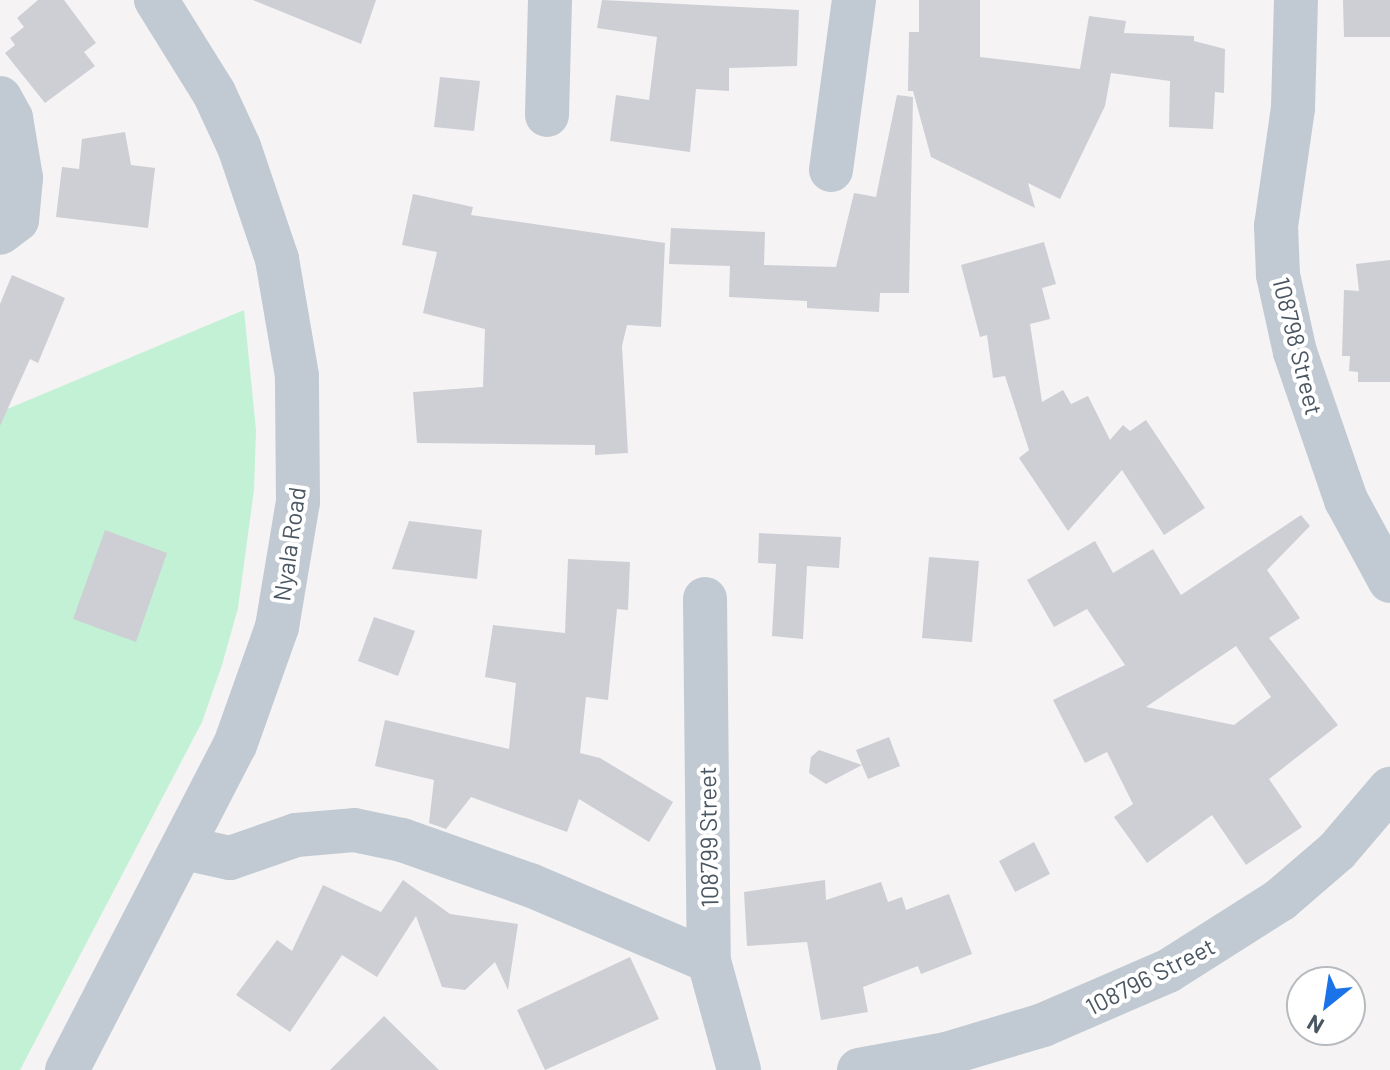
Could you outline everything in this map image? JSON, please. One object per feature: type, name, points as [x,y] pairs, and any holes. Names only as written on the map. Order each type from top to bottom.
[{"type":"street","name":"Nyala Road","points":[[67,1070],[235,745],[277,627],[292,549],[300,439],[290,317],[260,202],[214,93],[156,0]]},
{"type":"street","points":[[547,115],[550,0]]},
{"type":"street","points":[[831,170],[854,0]]},
{"type":"street","name":"108798 Street","points":[[1296,0],[1293,108],[1276,226],[1278,275],[1295,352],[1341,487],[1390,581]]},
{"type":"street","points":[[0,98],[11,118],[21,178],[17,220],[0,233]]},
{"type":"street","name":"108799 Street","points":[[705,599],[709,961],[739,1070]]},
{"type":"street","name":"108796 Street","points":[[859,1070],[946,1054],[1043,1025],[1168,971],[1280,900],[1337,851],[1390,789]]},
{"type":"street","points":[[184,848],[230,858],[326,829],[366,832],[530,885],[709,961]]},
{"type":"green space","points":[[244,310],[256,430],[254,490],[238,608],[222,665],[202,722],[20,1070],[0,1070],[0,412]]},
{"type":"building","points":[[38,0],[64,0],[96,43],[84,52],[95,66],[45,103],[5,53],[15,45],[10,38],[24,27],[17,18]]},
{"type":"building","points":[[253,0],[376,0],[361,44]]},
{"type":"building","points":[[602,0],[799,10],[797,66],[729,68],[729,91],[696,89],[690,152],[610,141],[616,95],[649,100],[657,37],[597,28]]},
{"type":"building","points":[[919,0],[980,0],[980,57],[1080,69],[1089,16],[1126,21],[1124,33],[1194,36],[1194,41],[1225,49],[1224,93],[1215,92],[1213,129],[1169,127],[1170,81],[1111,73],[1105,106],[1060,199],[1028,183],[1035,208],[931,157],[913,91],[908,91],[909,32],[919,32]]},
{"type":"building","points":[[1343,0],[1390,0],[1390,37],[1344,37]]},
{"type":"building","points":[[440,77],[480,81],[474,131],[434,127]]},
{"type":"building","points":[[897,95],[913,97],[909,293],[880,293],[879,312],[807,308],[807,301],[729,297],[730,266],[669,264],[671,228],[765,232],[764,265],[836,267],[854,193],[876,197]]},
{"type":"building","points":[[125,132],[131,165],[155,168],[148,228],[56,217],[62,167],[79,169],[82,139]]},
{"type":"building","points":[[413,194],[473,207],[471,215],[665,243],[661,327],[627,325],[622,346],[628,453],[595,455],[595,445],[417,443],[413,392],[483,387],[485,329],[423,313],[437,252],[402,245]]},
{"type":"building","points":[[1044,242],[1056,284],[1042,288],[1050,319],[1030,324],[1042,402],[1063,390],[1071,404],[1088,396],[1110,440],[1123,425],[1130,431],[1146,420],[1205,508],[1164,535],[1122,470],[1068,531],[1019,458],[1029,450],[1005,376],[993,378],[987,335],[980,337],[961,265]]},
{"type":"building","points":[[1390,260],[1390,382],[1358,382],[1358,372],[1349,371],[1350,356],[1342,356],[1344,290],[1359,291],[1356,264]]},
{"type":"building","points":[[12,275],[65,298],[38,363],[30,359],[0,426],[0,304]]},
{"type":"building","points":[[1301,515],[1310,526],[1267,570],[1300,618],[1269,638],[1338,725],[1269,779],[1302,827],[1246,865],[1212,815],[1147,863],[1114,817],[1133,804],[1107,752],[1085,763],[1053,700],[1125,665],[1087,609],[1054,627],[1027,580],[1095,541],[1113,573],[1153,549],[1181,595]],"holes":[[[1236,646],[1271,697],[1234,725],[1146,707]]]},
{"type":"building","points":[[409,521],[482,530],[477,579],[392,569]]},
{"type":"building","points":[[105,530],[167,553],[136,642],[73,619]]},
{"type":"building","points":[[759,533],[841,537],[839,568],[807,566],[803,639],[772,636],[776,564],[758,563]]},
{"type":"building","points":[[929,557],[979,561],[972,642],[922,638]]},
{"type":"building","points":[[568,559],[630,562],[628,610],[617,609],[608,700],[586,697],[580,753],[600,758],[673,802],[649,842],[579,799],[567,832],[471,797],[446,829],[429,823],[434,780],[375,766],[385,720],[509,749],[516,683],[485,677],[493,625],[565,633]]},
{"type":"building","points":[[374,617],[415,631],[398,676],[358,661]]},
{"type":"building","points":[[889,737],[900,766],[868,779],[856,750]]},
{"type":"building","points":[[819,750],[862,765],[826,784],[809,773],[811,757]]},
{"type":"building","points":[[1034,842],[1050,874],[1015,892],[999,861]]},
{"type":"building","points":[[403,880],[450,914],[518,924],[508,990],[495,962],[465,990],[442,987],[416,916],[377,977],[342,955],[290,1032],[236,995],[277,940],[292,951],[323,885],[381,912]]},
{"type":"building","points":[[825,880],[826,900],[881,882],[888,902],[902,897],[906,910],[949,894],[972,954],[921,974],[918,966],[863,987],[868,1012],[821,1020],[807,942],[747,946],[744,892]]},
{"type":"building","points":[[630,957],[659,1019],[545,1070],[517,1010]]},
{"type":"building","points":[[384,1016],[439,1070],[330,1070]]}]
